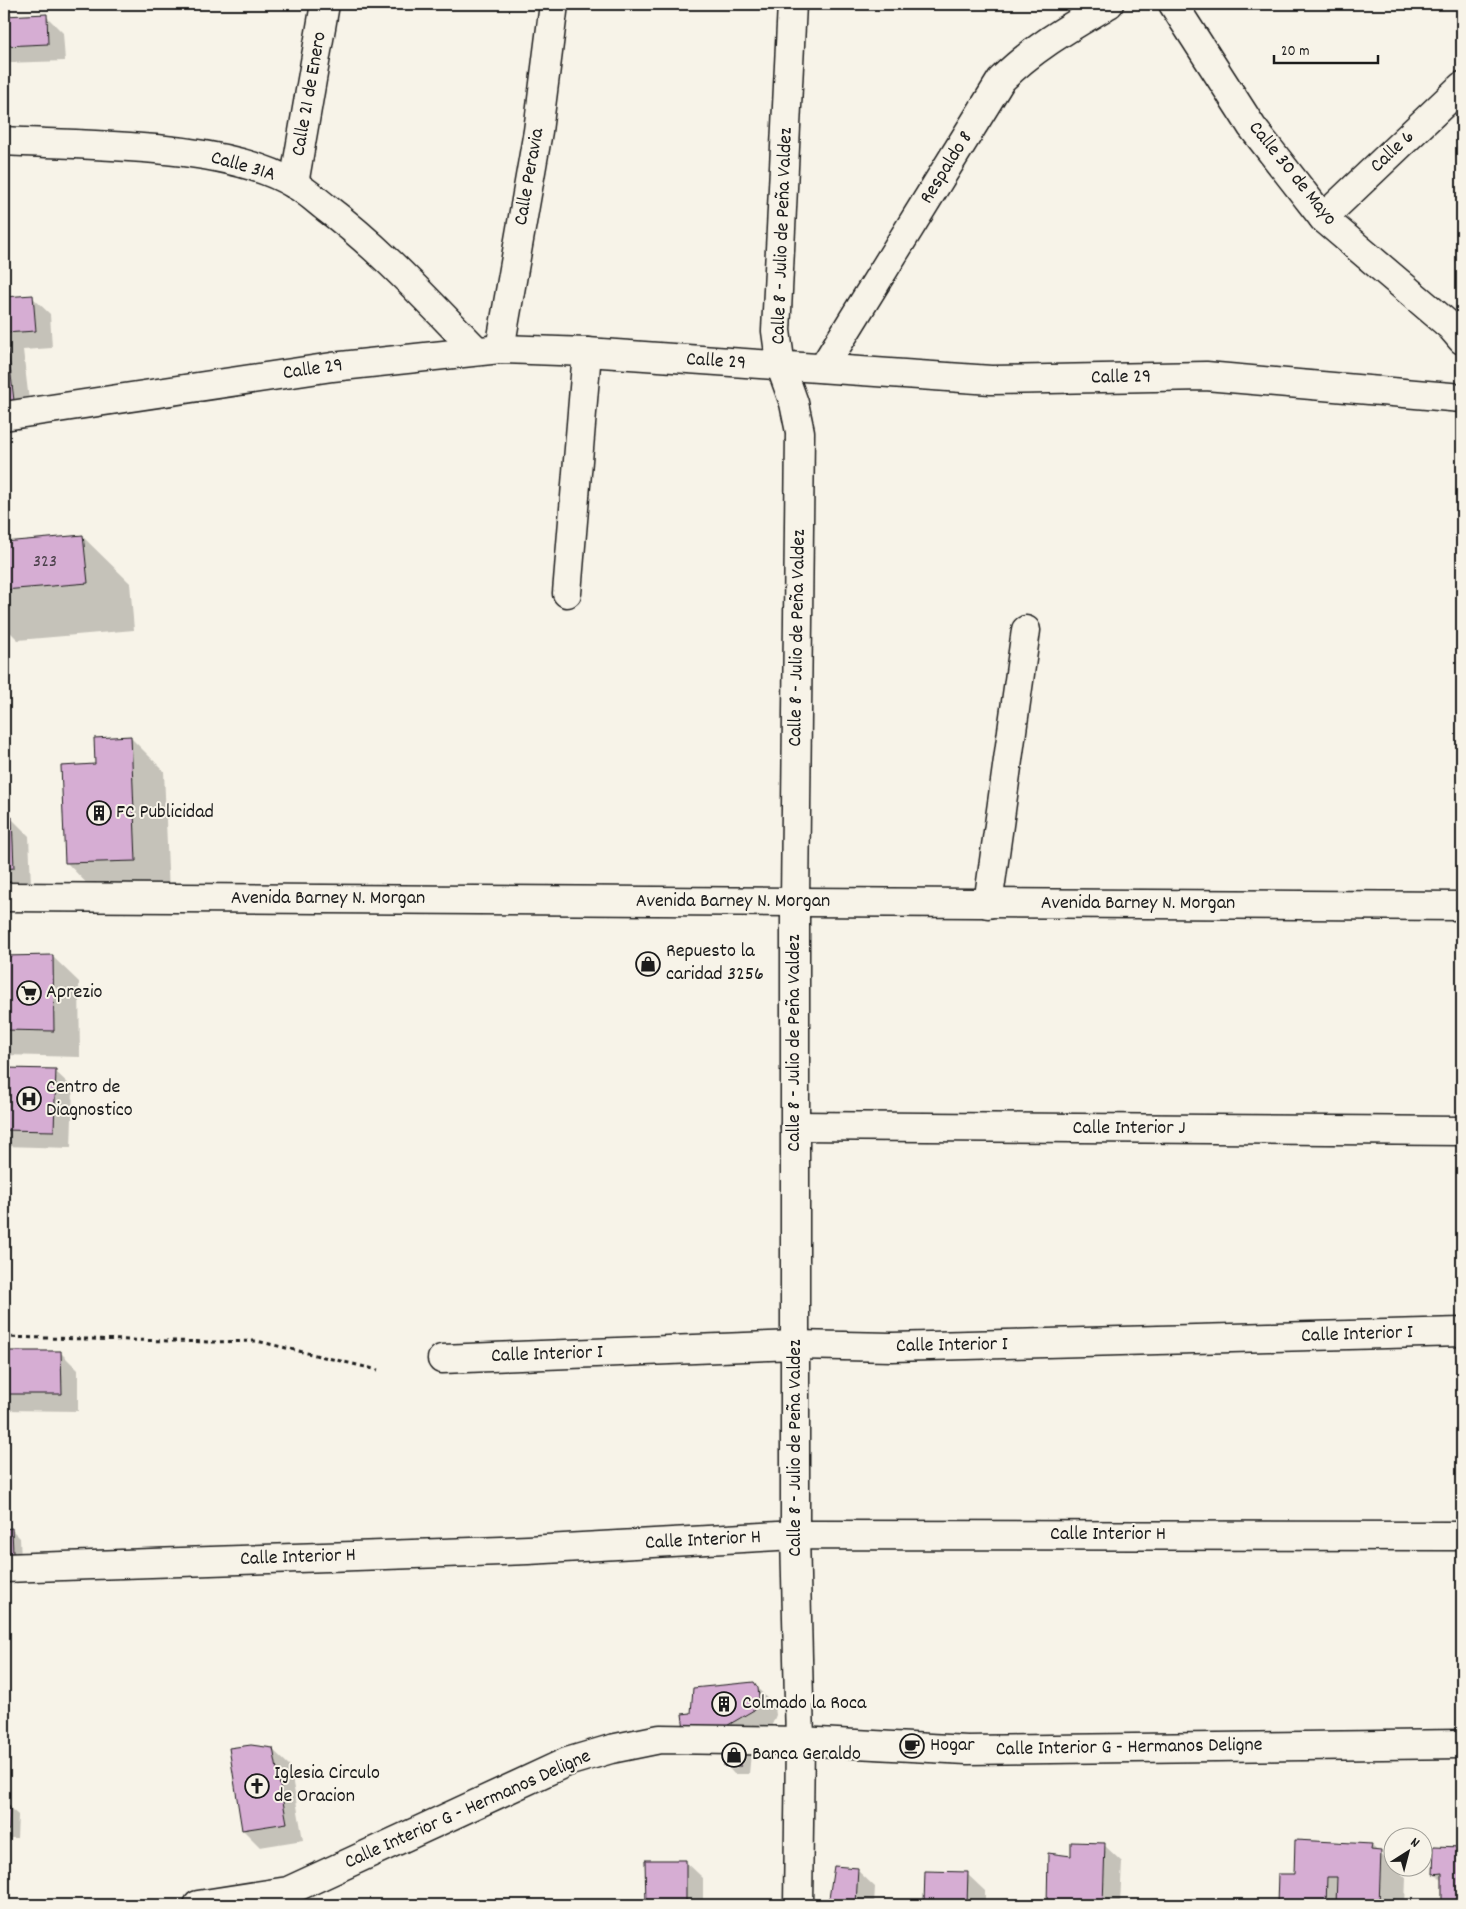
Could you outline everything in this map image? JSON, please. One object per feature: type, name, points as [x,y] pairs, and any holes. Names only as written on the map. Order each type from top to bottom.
[{"type":"street","name":"Calle 21 de Enero","points":[[294,184],[325,4]]},
{"type":"street","name":"Calle Peravia","points":[[488,349],[538,131],[554,4]]},
{"type":"street","name":"Calle 8 - Julio de Peña Valdez","points":[[792,4],[776,331],[781,367],[794,403],[800,432],[795,902],[795,1535],[800,1741],[798,1905]]},
{"type":"street","name":"Respaldo 8","points":[[823,368],[1001,80],[1044,43],[1109,4]]},
{"type":"street","name":"Calle 30 de Mayo","points":[[1173,4],[1252,127],[1323,218],[1458,326]]},
{"type":"street","name":"Calle 6","points":[[1323,218],[1462,86]]},
{"type":"street","name":"Calle 31A","points":[[4,141],[189,152],[254,166],[294,184],[350,225],[488,349]]},
{"type":"street","name":"Calle 29","points":[[4,416],[332,367],[488,349],[586,352],[990,380],[1206,376],[1462,398]]},
{"type":"street","points":[[567,593],[586,352]]},
{"type":"street","points":[[988,904],[1026,630]]},
{"type":"street","name":"Avenida Barney N. Morgan","points":[[4,897],[1462,906]]},
{"type":"street","name":"Calle Interior J","points":[[795,1126],[1462,1131]]},
{"type":"street","name":"Calle Interior I","points":[[442,1359],[796,1345],[892,1347],[1462,1332]]},
{"type":"street","name":"Calle Interior H","points":[[4,1568],[528,1550],[795,1535],[1462,1536]]},
{"type":"street","name":"Calle Interior G - Hermanos Deligne","points":[[198,1905],[288,1891],[566,1762],[660,1738],[800,1741],[967,1750],[1462,1744]]},
{"type":"path","points":[[4,1337],[212,1342],[257,1341],[378,1370]]},
{"type":"building","points":[[47,14],[48,44],[4,46],[4,16]]},
{"type":"building","points":[[33,295],[36,331],[4,333],[4,297]]},
{"type":"building","points":[[4,333],[6,333],[15,409],[4,410]]},
{"type":"building","points":[[83,535],[88,583],[4,590],[4,542]]},
{"type":"building","name":"FC Publicidad","points":[[131,736],[136,861],[65,863],[61,766],[95,764],[94,738]]},
{"type":"building","points":[[4,817],[12,817],[14,868],[4,869]]},
{"type":"building","name":"Aprezio","points":[[53,955],[54,1031],[4,1030],[4,956]]},
{"type":"building","name":"Centro de Diagnostico","points":[[4,1068],[56,1069],[54,1131],[4,1130]]},
{"type":"building","points":[[4,1351],[61,1351],[62,1394],[4,1394]]},
{"type":"building","points":[[12,1528],[13,1554],[4,1554],[4,1529]]},
{"type":"building","name":"Colmado la Roca","points":[[754,1682],[758,1688],[759,1697],[754,1710],[723,1728],[684,1729],[682,1714],[691,1713],[693,1688]]},
{"type":"building","name":"Banca Geraldo","points":[[727,1744],[743,1744],[741,1766],[724,1766]]},
{"type":"building","name":"Iglesia Circulo de Oracion","points":[[251,1745],[273,1748],[287,1823],[242,1830],[229,1748]]},
{"type":"building","points":[[4,1805],[10,1806],[9,1830],[4,1830]]},
{"type":"building","points":[[1295,1840],[1372,1844],[1371,1850],[1381,1851],[1379,1905],[1336,1905],[1337,1877],[1327,1877],[1326,1905],[1277,1904],[1278,1874],[1294,1874]]},
{"type":"building","points":[[1071,1842],[1105,1843],[1103,1905],[1047,1905],[1048,1853],[1071,1856]]},
{"type":"building","points":[[1434,1846],[1462,1847],[1462,1905],[1442,1905],[1442,1873],[1434,1874]]},
{"type":"building","points":[[645,1860],[686,1860],[686,1905],[646,1905]]},
{"type":"building","points":[[834,1866],[858,1868],[856,1905],[828,1905]]},
{"type":"building","points":[[925,1871],[968,1872],[967,1904],[924,1903]]},
{"type":"place","name":"FC Publicidad","points":[[99,813]]},
{"type":"place","name":"Repuesto la caridad 3256","points":[[648,964]]},
{"type":"place","name":"Aprezio","points":[[29,993]]},
{"type":"place","name":"Centro de Diagnostico","points":[[29,1099]]},
{"type":"place","name":"Colmado la Roca","points":[[724,1704]]},
{"type":"place","name":"Hogar","points":[[912,1746]]},
{"type":"place","name":"Banca Geraldo","points":[[734,1755]]},
{"type":"place","name":"Iglesia Circulo de Oracion","points":[[257,1786]]}]
